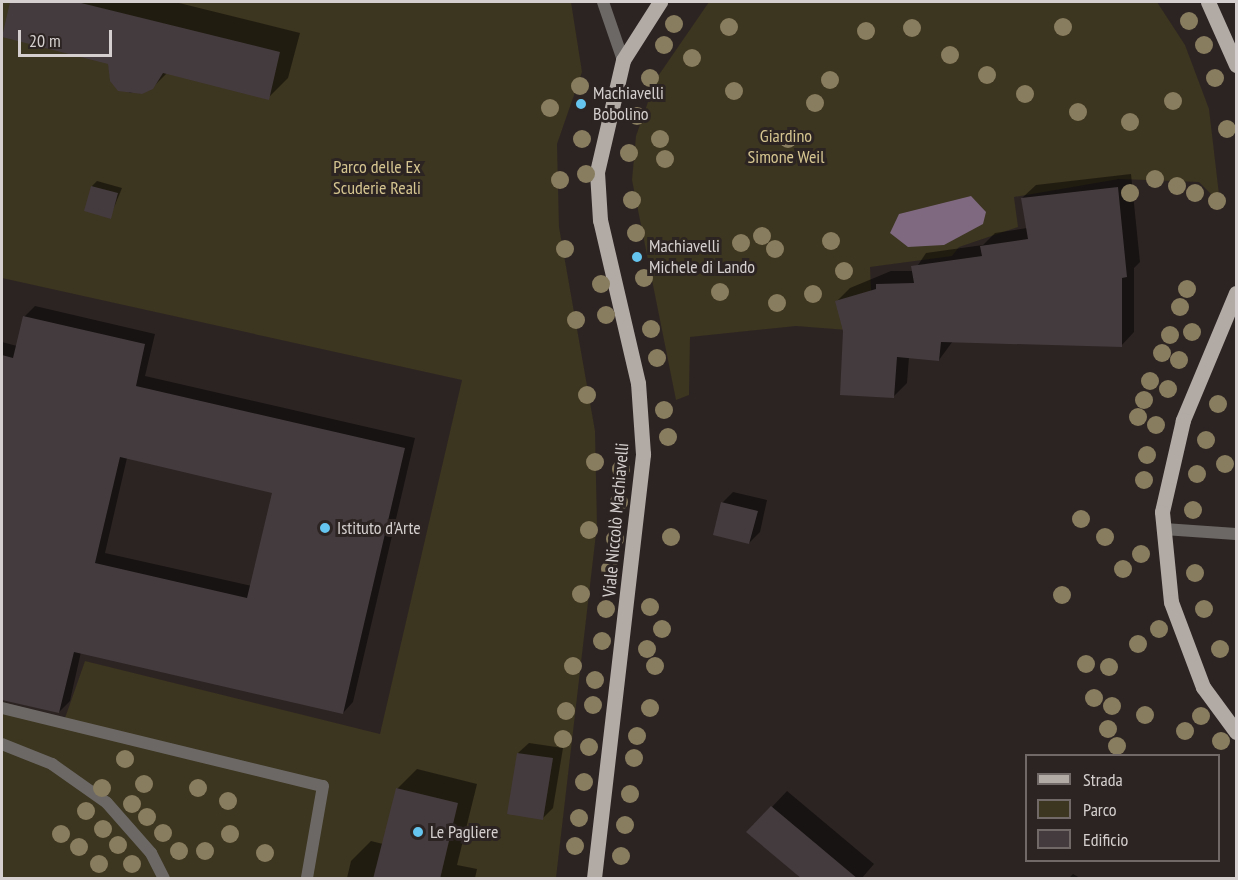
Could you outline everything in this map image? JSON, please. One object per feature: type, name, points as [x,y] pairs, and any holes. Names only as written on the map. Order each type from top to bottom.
[{"type":"main road","name":"Viale Niccolò Machiavelli","points":[[594,879],[643,481],[638,383],[600,220],[598,181],[607,111],[623,60],[660,2]]},
{"type":"main road","points":[[1208,2],[1236,65]]},
{"type":"main road","points":[[1236,293],[1183,420],[1162,512],[1171,602],[1203,687],[1236,732]]},
{"type":"street","points":[[603,2],[623,60]]},
{"type":"street","points":[[1164,529],[1236,534]]},
{"type":"street","points":[[2,722],[6,709],[323,786],[307,879]]},
{"type":"street","points":[[2,744],[52,764],[107,802],[151,853],[164,879]]},
{"type":"green space","name":"Parco delle Ex Scuderie Reali","points":[[2,2],[571,2],[582,72],[557,144],[559,227],[595,431],[597,525],[556,878],[2,878],[2,702],[65,718],[85,661],[380,734],[462,380],[2,278]]},
{"type":"green space","name":"Giardino Simone Weil","points":[[709,2],[1157,2],[1185,45],[1209,109],[1220,203],[1199,182],[1119,179],[1014,197],[1018,227],[959,247],[952,256],[870,267],[873,332],[796,326],[690,337],[689,395],[676,400],[632,180],[636,136],[656,79]]},
{"type":"shaded area","points":[[971,196],[986,212],[983,224],[944,245],[908,247],[890,233],[899,214]]},
{"type":"building","points":[[10,2],[77,2],[280,52],[269,100],[163,73],[153,89],[142,94],[118,91],[110,81],[108,64],[2,37]]},
{"type":"building","points":[[91,186],[118,193],[111,219],[84,211]]},
{"type":"building","points":[[1118,187],[1127,277],[1122,278],[1122,347],[941,342],[939,361],[897,357],[894,398],[840,395],[843,331],[835,301],[876,289],[876,284],[914,283],[911,266],[982,256],[980,246],[1028,239],[1021,198]]},
{"type":"building","name":"Istituto d'Arte","points":[[23,316],[145,344],[136,386],[405,448],[343,714],[74,652],[59,713],[2,700],[2,355],[13,358]],"holes":[[[120,457],[272,493],[247,598],[95,563]]]},
{"type":"building","points":[[721,502],[758,511],[749,544],[713,535]]},
{"type":"building","points":[[517,753],[553,758],[543,820],[507,814]]},
{"type":"building","name":"Le Pagliere","points":[[396,788],[458,803],[440,879],[373,879]]},
{"type":"building","points":[[771,806],[858,879],[802,879],[746,832]]},
{"type":"place","name":"Machiavelli Bobolino","points":[[581,104]]},
{"type":"place","name":"Machiavelli Michele di Lando","points":[[637,257]]},
{"type":"place","name":"Istituto d'Arte","points":[[325,528]]},
{"type":"place","name":"Le Pagliere","points":[[418,832]]}]
